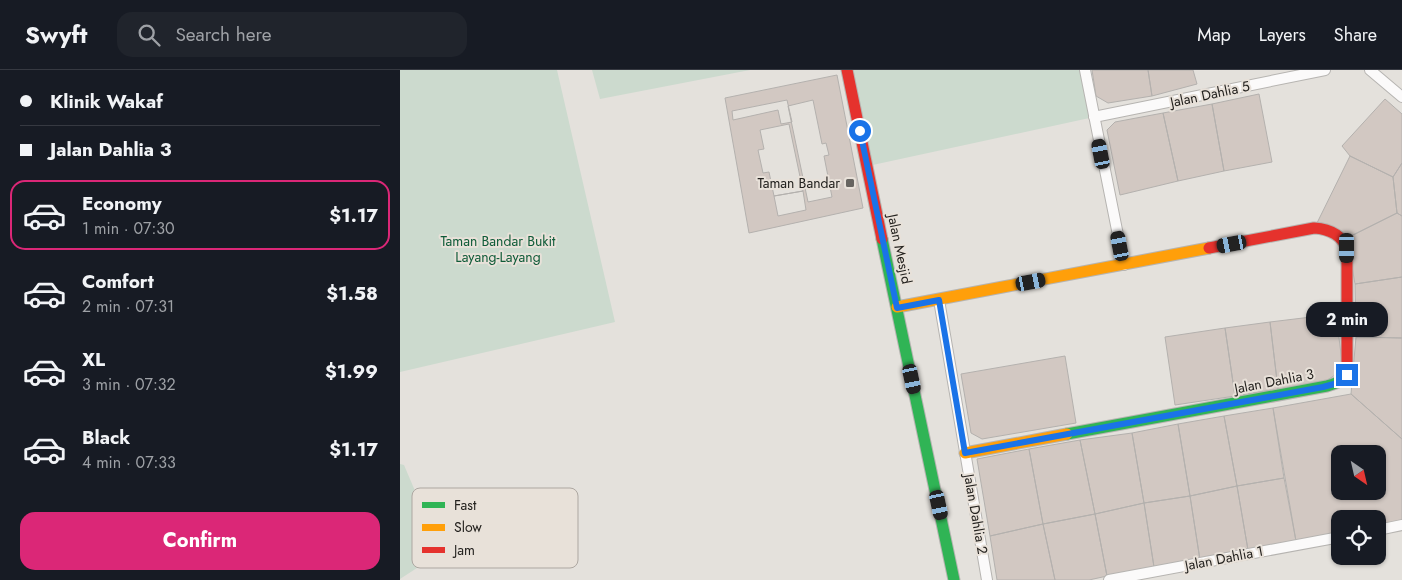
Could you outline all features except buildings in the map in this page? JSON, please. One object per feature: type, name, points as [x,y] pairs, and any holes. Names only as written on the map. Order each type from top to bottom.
[{"type":"street","name":"Jalan Mesjid","points":[[847,70],[954,580]]},
{"type":"street","points":[[897,308],[1124,265],[1084,70]]},
{"type":"street","name":"Jalan Dahlia 5","points":[[1094,117],[1326,70]]},
{"type":"street","points":[[1370,70],[1402,97]]},
{"type":"street","name":"Jalan Dahlia 3","points":[[965,453],[1323,387],[1341,382],[1347,375],[1347,248],[1344,241],[1334,233],[1314,228],[1124,265]]},
{"type":"street","name":"Jalan Dahlia 2","points":[[939,300],[987,580]]},
{"type":"street","points":[[1386,528],[1402,525]]},
{"type":"street","name":"Jalan Dahlia 1","points":[[1109,580],[1331,539]]},
{"type":"green space","name":"Taman Bandar Bukit Layang-Layang","points":[[400,70],[557,70],[615,322],[400,372]]},
{"type":"green space","points":[[592,70],[750,70],[600,99]]},
{"type":"green space","points":[[847,70],[1085,70],[1094,117],[868,166]]},
{"type":"green space","points":[[400,464],[404,465],[414,488],[412,488],[412,568],[417,568],[400,579]]},
{"type":"traffic: fast","points":[[882,239],[954,580]]},
{"type":"traffic: fast","points":[[1067,434],[1327,386],[1342,380],[1346,374],[1347,365]]},
{"type":"traffic: slow","points":[[897,307],[1209,248]]},
{"type":"traffic: slow","points":[[965,453],[1067,434]]},
{"type":"traffic: jam","points":[[847,70],[882,239]]},
{"type":"traffic: jam","points":[[1209,248],[1314,228],[1330,231],[1338,236],[1347,249],[1347,365]]},
{"type":"place","name":"Taman Bandar","points":[[850,183]]},
{"type":"route","points":[[860,131],[897,308],[939,300],[965,453],[1323,387],[1341,382],[1347,375]]}]
